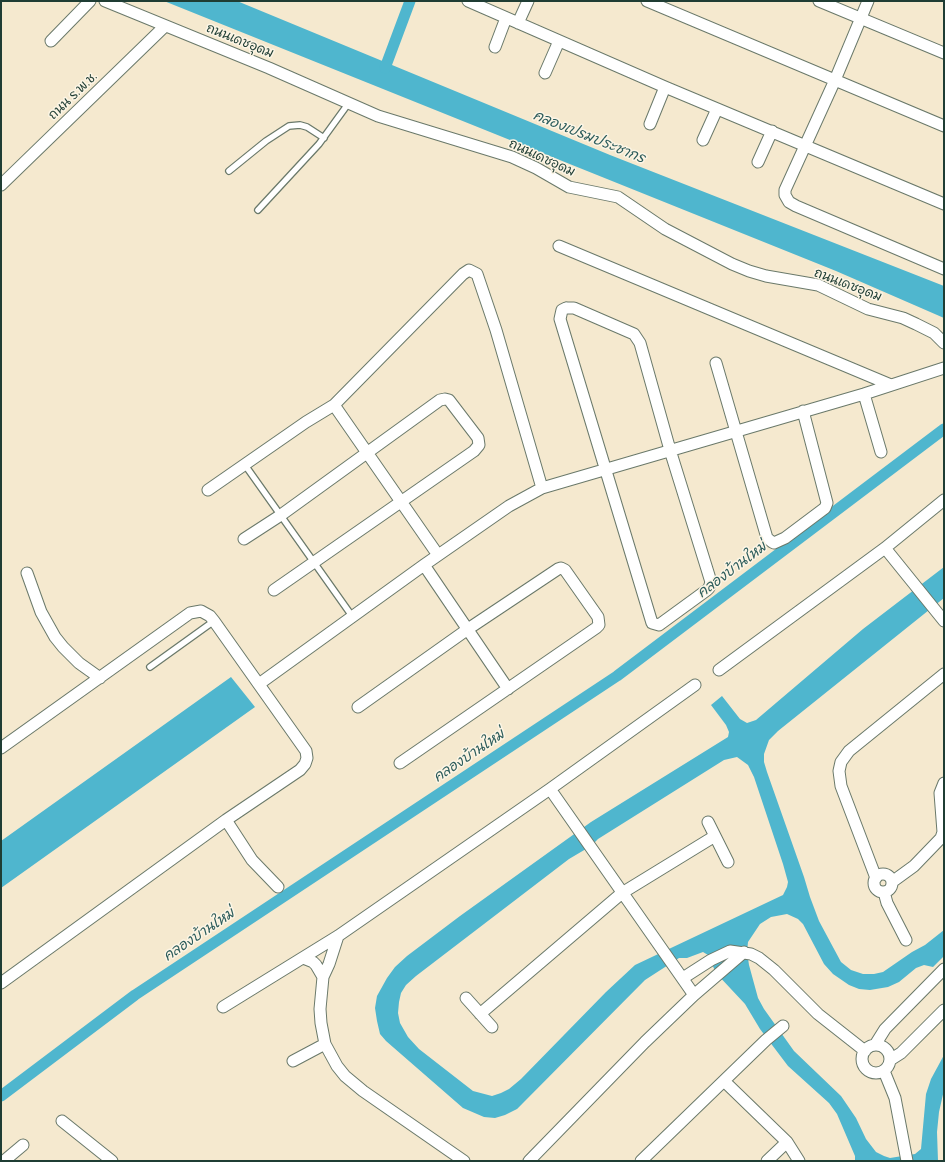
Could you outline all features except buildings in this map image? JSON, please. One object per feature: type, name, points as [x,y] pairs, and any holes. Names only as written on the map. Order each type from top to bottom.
[{"type":"street","points":[[51,41],[90,1]]},
{"type":"street","name":"ถนนเดชอุดม","points":[[105,1],[257,63],[378,116],[520,160],[569,187],[618,198],[665,229],[732,264],[766,276],[818,285],[868,309],[903,318],[934,333],[944,343]]},
{"type":"street","points":[[468,1],[665,87],[944,204]]},
{"type":"street","points":[[518,23],[528,1]]},
{"type":"street","points":[[647,1],[944,126]]},
{"type":"street","points":[[819,1],[944,53]]},
{"type":"street","points":[[868,1],[835,80],[785,190],[785,195],[789,202],[944,269]]},
{"type":"street","points":[[495,47],[506,18]]},
{"type":"street","name":"ถนน ร.พ.ช.","points":[[1,185],[164,26]]},
{"type":"street","points":[[545,73],[559,41]]},
{"type":"street","points":[[650,124],[665,87]]},
{"type":"street","points":[[703,140],[717,109]]},
{"type":"street","points":[[758,162],[772,131]]},
{"type":"street","points":[[559,246],[892,385]]},
{"type":"street","points":[[208,490],[306,422],[334,405],[463,274],[470,270],[477,274],[496,330],[542,488]]},
{"type":"street","points":[[566,308],[574,308],[627,330],[637,338],[640,343],[670,450],[711,582],[708,590],[659,625],[652,623],[607,469],[560,319],[562,310],[566,308]]},
{"type":"street","points":[[716,363],[767,538],[774,543],[785,538],[825,508],[827,503],[803,411]]},
{"type":"street","points":[[260,684],[438,555],[510,506],[542,488],[864,394],[944,368]]},
{"type":"street","points":[[864,394],[881,452]]},
{"type":"street","points":[[244,539],[281,515],[443,399],[449,400],[478,438],[478,445],[474,451],[315,563],[274,590]]},
{"type":"street","points":[[334,405],[438,555]]},
{"type":"street","points":[[719,670],[884,548],[944,500]]},
{"type":"street","points":[[884,548],[940,617]]},
{"type":"street","points":[[424,565],[508,689]]},
{"type":"street","points":[[358,707],[558,569],[561,568],[565,570],[598,617],[599,625],[400,763]]},
{"type":"street","points":[[27,573],[41,612],[55,637],[63,648],[100,678]]},
{"type":"street","points":[[1,748],[190,613],[201,611],[210,616],[260,684],[306,751],[307,758],[305,764],[300,770],[226,820],[1,983]]},
{"type":"street","points":[[876,878],[880,874],[886,874],[890,877],[892,882],[891,888],[884,892],[878,890],[875,886],[876,878],[842,786],[839,771],[841,762],[849,751],[944,674]]},
{"type":"street","points":[[223,1007],[338,936],[550,789],[695,685]]},
{"type":"street","points":[[892,882],[914,866],[942,838],[943,832],[940,794],[944,783]]},
{"type":"street","points":[[550,789],[694,995]]},
{"type":"street","points":[[226,820],[252,860],[278,887]]},
{"type":"street","points":[[708,822],[728,862]]},
{"type":"street","points":[[480,1014],[622,892],[715,836]]},
{"type":"street","points":[[884,892],[889,907],[906,940]]},
{"type":"street","points":[[338,936],[323,977],[320,1009],[325,1044],[337,1066],[345,1076],[363,1091],[464,1161]]},
{"type":"street","points":[[683,978],[730,951],[751,954],[759,958],[774,970],[818,1014],[865,1051]]},
{"type":"street","points":[[529,1161],[645,1042],[694,995],[744,952]]},
{"type":"street","points":[[303,958],[313,962],[323,977]]},
{"type":"street","points":[[875,1045],[885,1029],[944,969]]},
{"type":"street","points":[[466,998],[492,1028]]},
{"type":"street","points":[[890,1060],[901,1053],[944,1010]]},
{"type":"street","points":[[641,1161],[766,1040],[783,1026]]},
{"type":"street","points":[[293,1062],[325,1044]]},
{"type":"street","points":[[875,1045],[886,1049],[890,1060],[887,1068],[876,1074],[871,1073],[864,1068],[862,1059],[865,1051],[867,1048],[875,1045]]},
{"type":"street","points":[[884,1071],[895,1098],[906,1155]]},
{"type":"street","points":[[724,1081],[787,1142],[799,1161]]},
{"type":"street","points":[[62,1121],[112,1161]]},
{"type":"street","points":[[767,1161],[787,1142]]},
{"type":"street","points":[[4,1161],[23,1145]]},
{"type":"lane","points":[[258,210],[324,138],[348,104]]},
{"type":"lane","points":[[229,171],[266,141],[289,126],[300,125],[307,127],[324,138]]},
{"type":"lane","points":[[245,465],[352,616]]},
{"type":"lane","points":[[150,667],[214,621]]},
{"type":"water","points":[[164,1],[237,1],[610,155],[944,286],[944,318],[836,271]]},
{"type":"water","points":[[944,567],[944,598],[778,731],[769,740],[764,754],[764,762],[819,921],[841,962],[851,970],[863,974],[883,972],[925,945],[944,930],[944,956],[933,967],[924,965],[916,968],[899,982],[888,987],[870,990],[859,989],[849,985],[833,974],[824,964],[803,924],[798,919],[787,914],[771,917],[760,924],[748,942],[747,952],[758,998],[764,1009],[794,1051],[841,1096],[856,1118],[866,1139],[876,1152],[890,1158],[915,1154],[921,1149],[926,1094],[931,1079],[944,1055],[944,1090],[939,1112],[937,1132],[938,1161],[855,1161],[855,1156],[837,1114],[829,1103],[788,1066],[760,1029],[745,1004],[716,973],[708,955],[703,952],[687,958],[679,958],[645,980],[517,1109],[495,1118],[484,1117],[463,1108],[386,1041],[380,1034],[375,1008],[377,996],[395,967],[407,956],[591,822],[728,737],[729,732],[726,725],[711,705],[722,696],[740,719],[747,723],[756,720],[863,629]],"holes":[[[737,757],[748,765],[754,777],[788,882],[783,895],[635,965],[606,992],[521,1079],[509,1089],[501,1093],[492,1096],[473,1091],[419,1049],[408,1037],[400,1023],[398,1013],[399,1002],[401,993],[406,985],[416,976],[569,859],[591,846],[598,839],[724,760]]]},
{"type":"water","points":[[231,677],[255,707],[1,888],[1,841]]},
{"type":"waterway","points":[[385,68],[410,1]]},
{"type":"waterway","name":"คลองบ้านใหม่","points":[[1,1096],[135,995],[617,676],[944,429]]},
{"type":"water label","name":"คลองเปรมประชากร","points":[[589,137]]}]
